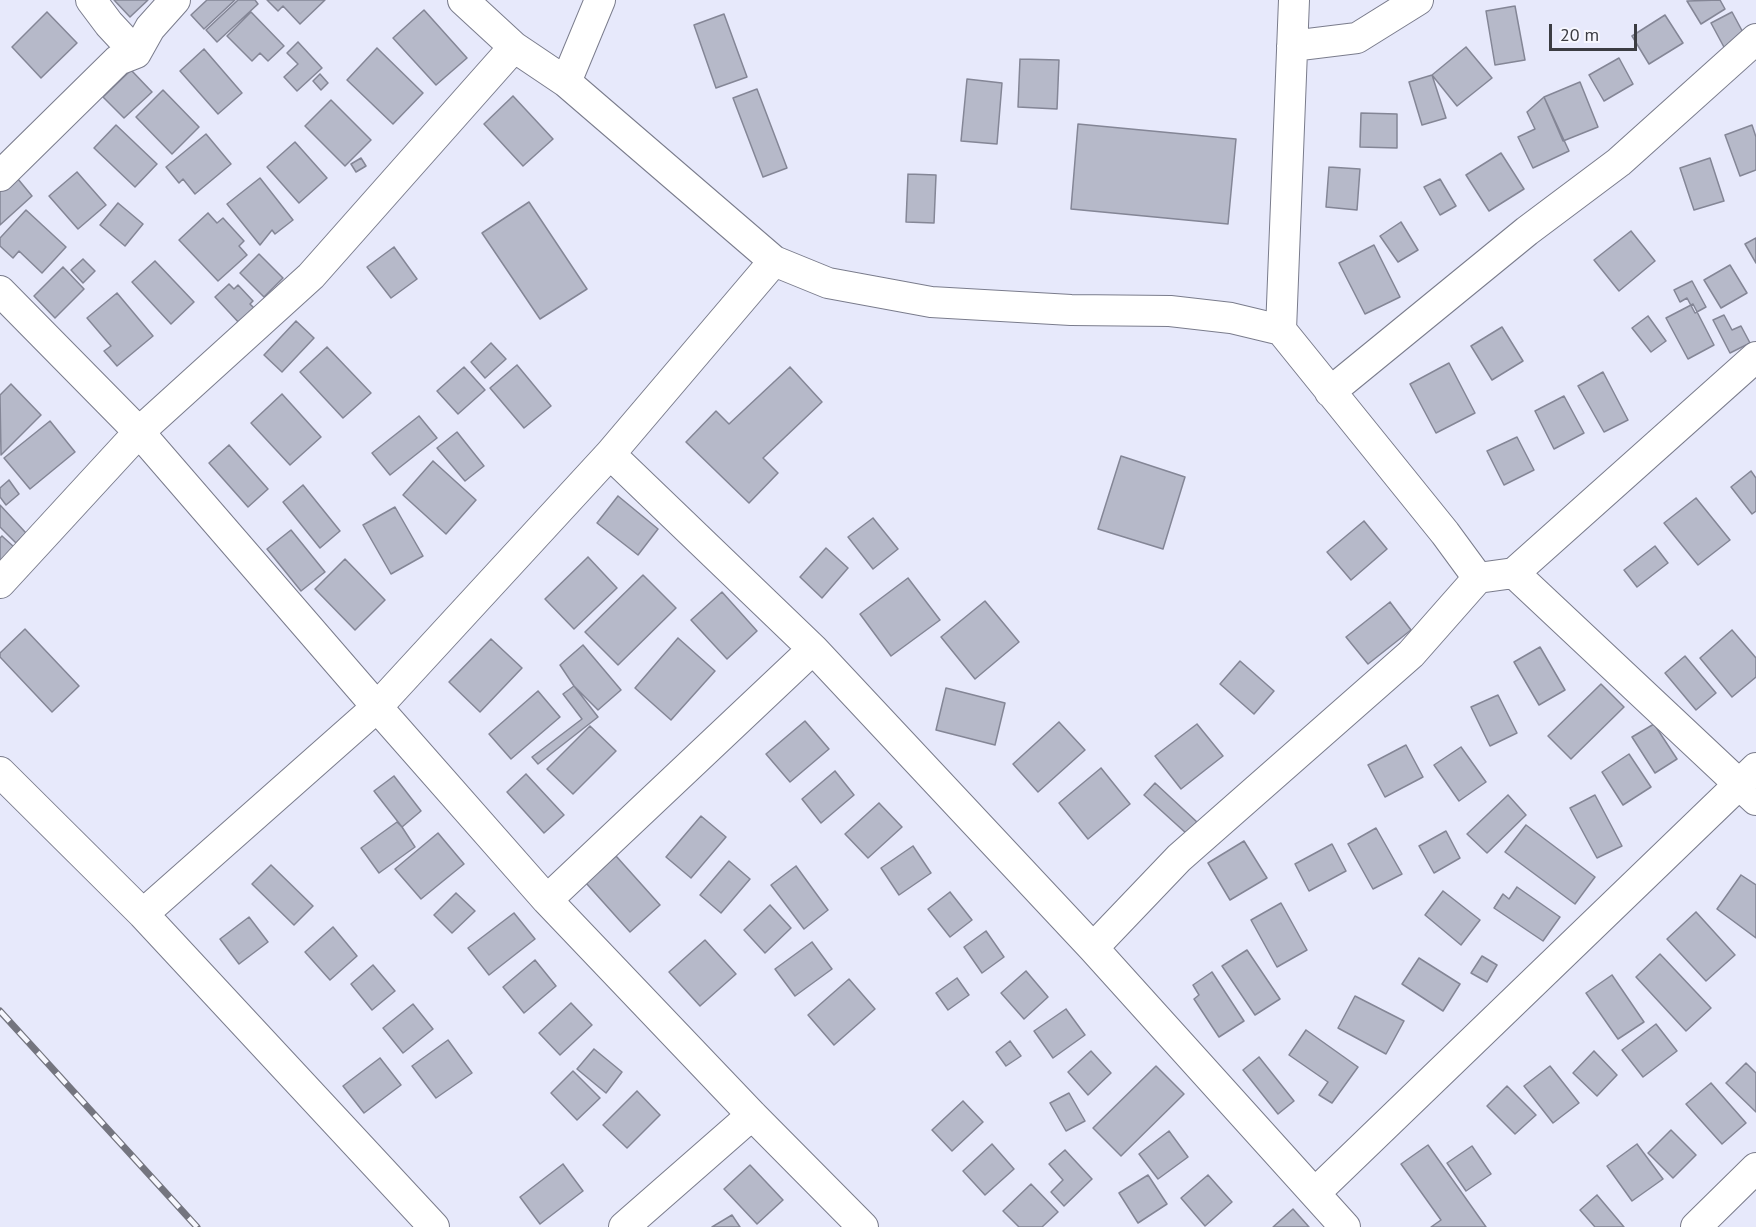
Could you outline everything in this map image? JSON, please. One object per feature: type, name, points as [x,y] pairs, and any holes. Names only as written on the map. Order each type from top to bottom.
[{"type":"street","points":[[91,0],[109,24],[136,53]]},
{"type":"street","points":[[0,176],[118,60],[136,53],[150,28],[175,0]]},
{"type":"street","points":[[463,0],[514,47],[566,82],[774,261],[828,283],[931,302],[1071,310],[1170,311],[1231,318],[1281,330],[1445,533],[1478,578]]},
{"type":"street","points":[[566,82],[600,0]]},
{"type":"street","points":[[1281,330],[1293,0]]},
{"type":"street","points":[[1292,46],[1356,38],[1418,0]]},
{"type":"street","points":[[1330,392],[1527,231],[1619,162],[1756,39]]},
{"type":"street","points":[[0,583],[140,432],[311,276],[514,47]]},
{"type":"street","points":[[143,914],[376,707],[610,454],[774,261]]},
{"type":"street","points":[[0,291],[140,432],[376,707],[547,900],[752,1116],[863,1227]]},
{"type":"street","points":[[1093,948],[1179,858],[1411,654],[1478,578],[1514,573],[1756,357]]},
{"type":"street","points":[[610,454],[813,649],[1093,948],[1345,1227]]},
{"type":"street","points":[[1315,1193],[1750,784],[1514,573]]},
{"type":"street","points":[[547,900],[813,649]]},
{"type":"street","points":[[0,772],[143,914],[434,1227]]},
{"type":"street","points":[[624,1227],[752,1116]]},
{"type":"street","points":[[1696,1227],[1756,1168]]},
{"type":"building","points":[[114,0],[148,0],[130,17]]},
{"type":"building","points":[[207,0],[235,0],[204,29],[191,15]]},
{"type":"building","points":[[238,0],[255,0],[258,4],[217,42],[206,30]]},
{"type":"building","points":[[267,0],[325,0],[300,24],[283,6],[278,11]]},
{"type":"building","points":[[1720,0],[1725,9],[1701,24],[1687,1]]},
{"type":"building","points":[[1515,6],[1525,60],[1495,65],[1486,11]]},
{"type":"building","points":[[424,10],[467,58],[436,85],[393,38]]},
{"type":"building","points":[[47,12],[77,43],[41,78],[12,47]]},
{"type":"building","points":[[251,12],[284,46],[268,61],[260,53],[252,61],[227,36]]},
{"type":"building","points":[[1732,12],[1746,38],[1725,49],[1711,23]]},
{"type":"building","points":[[724,14],[747,77],[716,88],[694,25]]},
{"type":"building","points":[[1665,15],[1683,43],[1649,64],[1632,36]]},
{"type":"building","points":[[298,42],[322,68],[297,91],[284,77],[298,64],[287,53]]},
{"type":"building","points":[[1466,47],[1492,78],[1457,106],[1432,75]]},
{"type":"building","points":[[377,48],[423,93],[393,124],[347,80]]},
{"type":"building","points":[[204,49],[242,93],[218,114],[180,71]]},
{"type":"building","points":[[1619,58],[1633,84],[1604,101],[1589,75]]},
{"type":"building","points":[[1020,59],[1059,60],[1057,109],[1018,107]]},
{"type":"building","points":[[131,70],[152,92],[124,118],[103,97]]},
{"type":"building","points":[[320,74],[328,83],[321,90],[313,81]]},
{"type":"building","points":[[1432,75],[1446,118],[1422,125],[1409,82]]},
{"type":"building","points":[[967,79],[1002,83],[997,144],[961,141]]},
{"type":"building","points":[[1580,82],[1598,127],[1563,141],[1544,97]]},
{"type":"building","points":[[757,89],[787,168],[763,177],[733,98]]},
{"type":"building","points":[[163,90],[199,127],[172,154],[136,117]]},
{"type":"building","points":[[513,96],[553,139],[523,166],[484,124]]},
{"type":"building","points":[[1544,97],[1569,151],[1533,168],[1518,137],[1535,129],[1527,112]]},
{"type":"building","points":[[331,100],[371,140],[345,166],[305,126]]},
{"type":"building","points":[[1361,113],[1397,114],[1397,148],[1360,147]]},
{"type":"building","points":[[1078,124],[1236,139],[1228,224],[1071,209]]},
{"type":"building","points":[[116,125],[157,164],[135,187],[94,148]]},
{"type":"building","points":[[1752,125],[1756,137],[1756,170],[1740,176],[1725,135]]},
{"type":"building","points":[[206,134],[231,164],[195,194],[183,179],[179,183],[166,167]]},
{"type":"building","points":[[295,142],[327,178],[299,203],[267,167]]},
{"type":"building","points":[[1501,153],[1524,189],[1489,211],[1466,175]]},
{"type":"building","points":[[361,158],[366,166],[356,172],[351,164]]},
{"type":"building","points":[[1710,158],[1724,201],[1694,210],[1680,168]]},
{"type":"building","points":[[1329,167],[1360,169],[1357,210],[1326,207]]},
{"type":"building","points":[[77,172],[106,205],[78,229],[49,196]]},
{"type":"building","points":[[13,173],[32,196],[0,225],[0,185]]},
{"type":"building","points":[[908,174],[936,175],[934,223],[906,222]]},
{"type":"building","points":[[260,178],[293,220],[275,234],[272,230],[260,245],[227,204]]},
{"type":"building","points":[[1440,179],[1456,206],[1440,215],[1424,187]]},
{"type":"building","points":[[529,202],[587,289],[540,319],[482,233]]},
{"type":"building","points":[[118,203],[143,224],[125,246],[100,225]]},
{"type":"building","points":[[26,210],[66,247],[42,273],[19,251],[13,258],[0,246],[0,238]]},
{"type":"building","points":[[208,213],[217,223],[223,218],[244,241],[239,246],[247,255],[218,281],[179,240]]},
{"type":"building","points":[[1401,222],[1418,250],[1398,262],[1380,236]]},
{"type":"building","points":[[1631,231],[1655,261],[1619,291],[1594,260]]},
{"type":"building","points":[[1756,238],[1756,263],[1745,244]]},
{"type":"building","points":[[1374,245],[1400,297],[1365,314],[1339,263]]},
{"type":"building","points":[[394,247],[417,279],[391,298],[367,267]]},
{"type":"building","points":[[259,254],[283,278],[264,297],[240,273]]},
{"type":"building","points":[[83,259],[95,271],[83,283],[71,270]]},
{"type":"building","points":[[155,261],[194,302],[171,324],[132,282]]},
{"type":"building","points":[[1730,265],[1747,293],[1721,308],[1704,280]]},
{"type":"building","points":[[63,267],[84,289],[55,318],[34,296]]},
{"type":"building","points":[[1692,281],[1706,307],[1695,313],[1687,298],[1680,302],[1674,290]]},
{"type":"building","points":[[229,284],[234,289],[238,285],[253,301],[250,304],[256,310],[241,325],[215,297]]},
{"type":"building","points":[[117,293],[153,336],[117,366],[104,351],[111,346],[87,318]]},
{"type":"building","points":[[1693,304],[1714,345],[1688,359],[1666,318]]},
{"type":"building","points":[[1724,315],[1732,330],[1741,326],[1750,343],[1730,353],[1713,320]]},
{"type":"building","points":[[1648,316],[1666,341],[1651,352],[1632,328]]},
{"type":"building","points":[[296,321],[314,338],[282,372],[264,355]]},
{"type":"building","points":[[1502,327],[1523,361],[1492,380],[1471,346]]},
{"type":"building","points":[[491,343],[506,359],[485,378],[471,362]]},
{"type":"building","points":[[327,347],[371,393],[343,418],[300,372]]},
{"type":"building","points":[[1449,363],[1475,413],[1436,433],[1410,384]]},
{"type":"building","points":[[517,365],[551,406],[524,428],[490,388]]},
{"type":"building","points":[[464,367],[485,390],[458,414],[437,391]]},
{"type":"building","points":[[790,367],[822,402],[763,458],[778,473],[749,503],[686,442],[716,411],[729,424]]},
{"type":"building","points":[[1603,372],[1628,420],[1604,432],[1578,386]]},
{"type":"building","points":[[11,384],[41,415],[1,455],[0,395]]},
{"type":"building","points":[[282,394],[321,437],[290,465],[251,423]]},
{"type":"building","points":[[1564,396],[1584,433],[1554,449],[1535,411]]},
{"type":"building","points":[[419,416],[437,438],[390,475],[372,453]]},
{"type":"building","points":[[50,421],[75,452],[30,489],[4,458]]},
{"type":"building","points":[[457,432],[484,466],[465,481],[437,448]]},
{"type":"building","points":[[1517,437],[1534,470],[1504,485],[1487,451]]},
{"type":"building","points":[[229,445],[268,489],[248,507],[209,463]]},
{"type":"building","points":[[1121,456],[1185,477],[1163,549],[1098,529]]},
{"type":"building","points":[[433,461],[476,500],[446,534],[403,495]]},
{"type":"building","points":[[1751,471],[1756,478],[1756,511],[1752,514],[1731,487]]},
{"type":"building","points":[[9,480],[19,494],[6,505],[0,497],[0,488]]},
{"type":"building","points":[[303,485],[340,531],[320,548],[283,502]]},
{"type":"building","points":[[618,496],[658,529],[638,555],[597,523]]},
{"type":"building","points":[[1696,498],[1730,540],[1698,565],[1664,523]]},
{"type":"building","points":[[0,505],[26,533],[16,543],[0,527]]},
{"type":"building","points":[[395,507],[423,556],[391,574],[363,525]]},
{"type":"building","points":[[873,518],[898,549],[873,569],[848,537]]},
{"type":"building","points":[[1364,521],[1387,549],[1351,580],[1327,552]]},
{"type":"building","points":[[291,530],[325,572],[301,591],[267,549]]},
{"type":"building","points":[[2,536],[14,547],[0,564],[0,538]]},
{"type":"building","points":[[1655,546],[1668,563],[1637,587],[1624,570]]},
{"type":"building","points":[[826,548],[848,568],[822,598],[800,577]]},
{"type":"building","points":[[588,557],[617,588],[574,629],[545,599]]},
{"type":"building","points":[[345,559],[385,600],[355,630],[315,589]]},
{"type":"building","points":[[643,575],[676,608],[618,665],[585,632]]},
{"type":"building","points":[[908,578],[940,620],[891,656],[860,614]]},
{"type":"building","points":[[722,592],[757,631],[727,659],[691,620]]},
{"type":"building","points":[[985,601],[1019,642],[975,679],[941,637]]},
{"type":"building","points":[[1390,602],[1411,630],[1368,664],[1346,637]]},
{"type":"building","points":[[25,629],[79,686],[52,712],[0,657],[0,653]]},
{"type":"building","points":[[1732,630],[1756,658],[1756,677],[1732,697],[1700,658]]},
{"type":"building","points":[[678,638],[715,671],[671,720],[635,688]]},
{"type":"building","points":[[491,639],[522,668],[480,712],[449,682]]},
{"type":"building","points":[[583,645],[621,690],[598,710],[574,686],[560,665]]},
{"type":"building","points":[[1540,647],[1565,690],[1539,705],[1514,662]]},
{"type":"building","points":[[1685,656],[1716,693],[1696,710],[1665,673]]},
{"type":"building","points":[[1240,661],[1274,691],[1254,714],[1220,684]]},
{"type":"building","points":[[1601,684],[1624,707],[1571,759],[1548,736]]},
{"type":"building","points":[[574,686],[598,717],[538,764],[532,757],[582,719],[563,694]]},
{"type":"building","points":[[946,688],[1005,703],[995,745],[936,730]]},
{"type":"building","points":[[538,691],[560,717],[511,759],[489,734]]},
{"type":"building","points":[[1498,695],[1517,733],[1490,746],[1471,707]]},
{"type":"building","points":[[805,721],[829,749],[790,782],[766,754]]},
{"type":"building","points":[[1059,722],[1085,750],[1038,792],[1013,764]]},
{"type":"building","points":[[1197,724],[1223,756],[1181,789],[1155,756]]},
{"type":"building","points":[[1654,724],[1677,759],[1655,773],[1632,737]]},
{"type":"building","points":[[590,726],[616,751],[573,794],[547,769]]},
{"type":"building","points":[[1406,745],[1423,777],[1385,797],[1368,765]]},
{"type":"building","points":[[1461,747],[1486,782],[1459,801],[1434,765]]},
{"type":"building","points":[[1629,754],[1651,787],[1623,805],[1602,772]]},
{"type":"building","points":[[1101,768],[1130,804],[1088,839],[1059,803]]},
{"type":"building","points":[[835,771],[854,795],[821,823],[802,799]]},
{"type":"building","points":[[526,774],[564,815],[544,833],[507,792]]},
{"type":"building","points":[[394,776],[421,811],[402,827],[374,791]]},
{"type":"building","points":[[1155,783],[1197,822],[1187,834],[1144,795]]},
{"type":"building","points":[[1508,795],[1526,815],[1487,853],[1467,834]]},
{"type":"building","points":[[1595,795],[1622,846],[1597,858],[1570,808]]},
{"type":"building","points":[[879,803],[902,827],[868,858],[845,834]]},
{"type":"building","points":[[701,816],[726,837],[691,878],[666,857]]},
{"type":"building","points":[[397,822],[415,847],[379,873],[361,848]]},
{"type":"building","points":[[1526,825],[1595,877],[1575,904],[1505,852]]},
{"type":"building","points":[[1376,828],[1402,874],[1373,889],[1348,844]]},
{"type":"building","points":[[1446,831],[1460,858],[1434,873],[1419,846]]},
{"type":"building","points":[[438,833],[464,864],[421,899],[395,869]]},
{"type":"building","points":[[1244,841],[1267,878],[1230,900],[1208,863]]},
{"type":"building","points":[[1332,844],[1346,871],[1309,891],[1295,864]]},
{"type":"building","points":[[913,846],[931,873],[899,895],[881,868]]},
{"type":"building","points":[[616,856],[660,905],[630,932],[586,883]]},
{"type":"building","points":[[729,861],[750,879],[721,913],[700,895]]},
{"type":"building","points":[[271,865],[313,906],[294,925],[252,884]]},
{"type":"building","points":[[796,866],[828,910],[804,929],[771,885]]},
{"type":"building","points":[[1741,875],[1756,885],[1756,938],[1717,909]]},
{"type":"building","points":[[1517,887],[1560,917],[1543,941],[1494,908],[1503,894],[1509,899]]},
{"type":"building","points":[[1443,891],[1480,920],[1461,945],[1425,915]]},
{"type":"building","points":[[950,892],[972,920],[950,937],[928,909]]},
{"type":"building","points":[[456,893],[475,911],[452,933],[434,915]]},
{"type":"building","points":[[1281,903],[1307,950],[1277,967],[1251,920]]},
{"type":"building","points":[[770,905],[791,928],[765,953],[744,930]]},
{"type":"building","points":[[1696,912],[1735,955],[1706,981],[1667,939]]},
{"type":"building","points":[[514,913],[535,939],[489,975],[468,948]]},
{"type":"building","points":[[249,917],[268,942],[239,964],[220,939]]},
{"type":"building","points":[[333,927],[357,956],[330,980],[305,952]]},
{"type":"building","points":[[986,931],[1004,957],[982,973],[964,947]]},
{"type":"building","points":[[705,940],[736,974],[700,1006],[669,972]]},
{"type":"building","points":[[812,942],[832,969],[795,996],[775,969]]},
{"type":"building","points":[[1247,950],[1280,999],[1255,1015],[1222,966]]},
{"type":"building","points":[[1660,954],[1711,1008],[1686,1031],[1636,977]]},
{"type":"building","points":[[1482,956],[1497,965],[1487,982],[1471,973]]},
{"type":"building","points":[[1419,958],[1460,984],[1443,1011],[1402,984]]},
{"type":"building","points":[[535,960],[556,986],[524,1013],[503,987]]},
{"type":"building","points":[[373,965],[395,991],[372,1010],[351,984]]},
{"type":"building","points":[[1026,971],[1048,997],[1024,1019],[1001,993]]},
{"type":"building","points":[[1212,972],[1244,1021],[1219,1037],[1194,999],[1199,995],[1193,985]]},
{"type":"building","points":[[1612,975],[1644,1022],[1618,1039],[1586,993]]},
{"type":"building","points":[[957,978],[969,995],[948,1010],[936,993]]},
{"type":"building","points":[[849,979],[875,1009],[834,1045],[808,1015]]},
{"type":"building","points":[[1355,996],[1404,1021],[1386,1054],[1338,1028]]},
{"type":"building","points":[[571,1003],[592,1025],[560,1055],[539,1033]]},
{"type":"building","points":[[413,1004],[433,1029],[403,1053],[383,1028]]},
{"type":"building","points":[[1066,1009],[1085,1035],[1053,1058],[1034,1031]]},
{"type":"building","points":[[1656,1024],[1677,1051],[1643,1077],[1622,1050]]},
{"type":"building","points":[[1306,1030],[1358,1067],[1332,1103],[1319,1095],[1328,1082],[1289,1055]]},
{"type":"building","points":[[448,1040],[472,1073],[436,1098],[412,1066]]},
{"type":"building","points":[[1010,1041],[1021,1056],[1006,1066],[996,1052]]},
{"type":"building","points":[[594,1049],[622,1072],[606,1093],[577,1069]]},
{"type":"building","points":[[1091,1051],[1111,1073],[1088,1095],[1068,1072]]},
{"type":"building","points":[[1594,1051],[1617,1075],[1597,1096],[1573,1073]]},
{"type":"building","points":[[1259,1057],[1294,1101],[1278,1114],[1243,1070]]},
{"type":"building","points":[[380,1058],[401,1085],[364,1113],[343,1086]]},
{"type":"building","points":[[1746,1063],[1756,1073],[1756,1112],[1726,1083]]},
{"type":"building","points":[[1156,1066],[1184,1094],[1121,1156],[1093,1128]]},
{"type":"building","points":[[1550,1066],[1579,1103],[1553,1123],[1524,1086]]},
{"type":"building","points":[[573,1071],[600,1098],[577,1120],[551,1093]]},
{"type":"building","points":[[1711,1083],[1746,1123],[1722,1144],[1686,1104]]},
{"type":"building","points":[[1507,1086],[1536,1115],[1515,1134],[1487,1106]]},
{"type":"building","points":[[637,1091],[660,1115],[627,1148],[603,1125]]},
{"type":"building","points":[[1069,1093],[1085,1121],[1066,1131],[1050,1103]]},
{"type":"building","points":[[963,1101],[983,1122],[952,1151],[932,1130]]},
{"type":"building","points":[[1671,1130],[1696,1155],[1673,1178],[1648,1153]]},
{"type":"building","points":[[1169,1131],[1188,1157],[1158,1179],[1139,1154]]},
{"type":"building","points":[[992,1144],[1014,1169],[985,1195],[963,1171]]},
{"type":"building","points":[[1637,1144],[1663,1179],[1632,1201],[1607,1166]]},
{"type":"building","points":[[1428,1145],[1486,1227],[1431,1227],[1441,1220],[1401,1164]]},
{"type":"building","points":[[1472,1146],[1491,1174],[1466,1191],[1447,1163]]},
{"type":"building","points":[[1065,1150],[1092,1179],[1064,1206],[1051,1192],[1063,1180],[1049,1164]]},
{"type":"building","points":[[563,1164],[583,1191],[540,1224],[520,1197]]},
{"type":"building","points":[[750,1165],[783,1200],[757,1224],[724,1189]]},
{"type":"building","points":[[1148,1175],[1167,1204],[1138,1223],[1119,1193]]},
{"type":"building","points":[[1208,1175],[1232,1202],[1205,1226],[1181,1198]]},
{"type":"building","points":[[1031,1184],[1058,1212],[1042,1227],[1019,1227],[1003,1211]]},
{"type":"building","points":[[1597,1195],[1624,1227],[1595,1227],[1580,1210]]},
{"type":"building","points":[[1293,1209],[1309,1227],[1273,1227]]},
{"type":"building","points":[[732,1215],[740,1227],[712,1227]]},
{"type":"railway","points":[[0,1011],[197,1227]]}]
